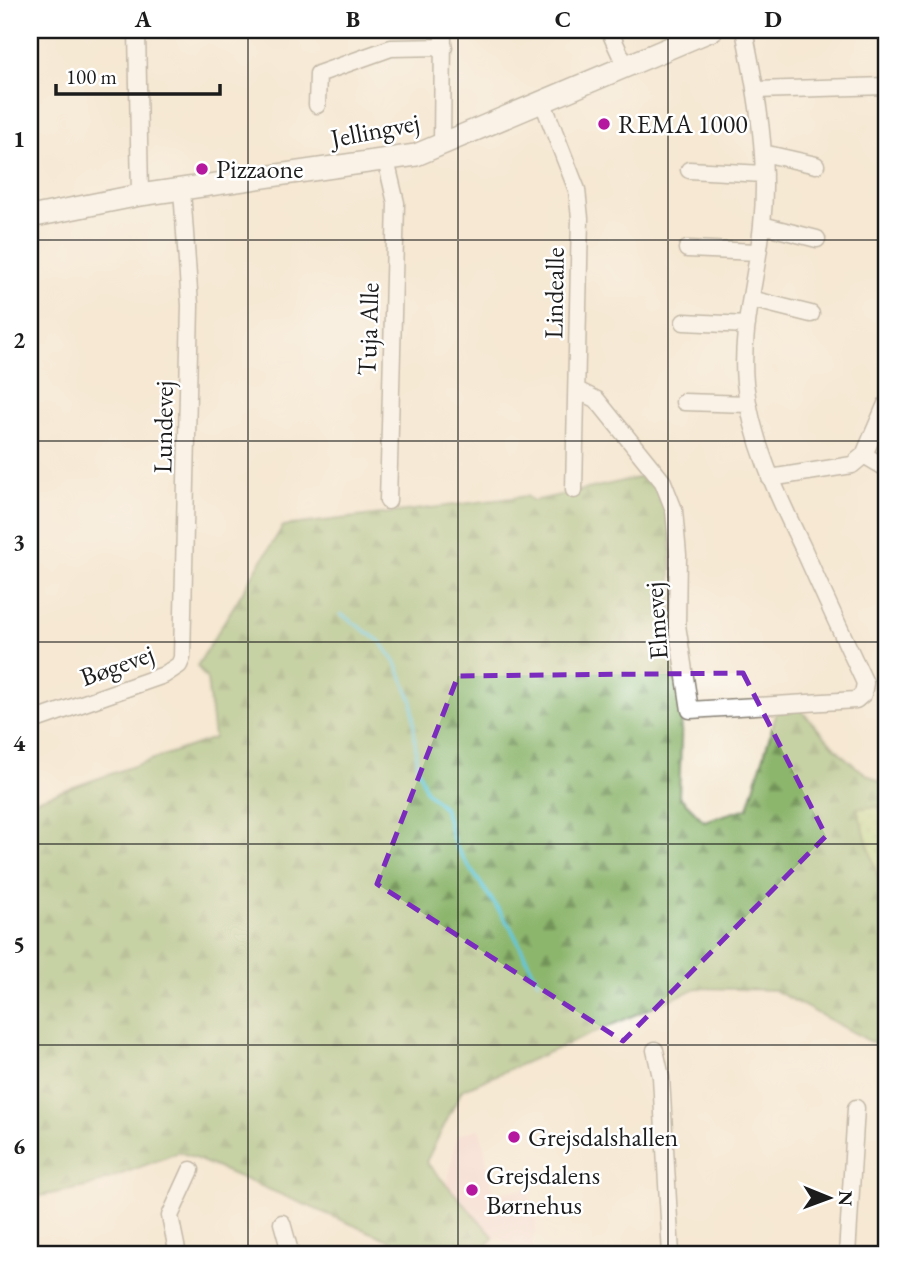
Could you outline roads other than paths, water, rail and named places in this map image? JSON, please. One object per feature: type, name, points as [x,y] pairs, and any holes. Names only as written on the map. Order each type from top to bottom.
[{"type":"main road","name":"Jellingvej","points":[[30,217],[140,195],[416,155],[712,30]]},
{"type":"street","points":[[140,195],[137,30],[178,30]]},
{"type":"street","points":[[442,145],[443,30]]},
{"type":"street","points":[[609,30],[625,65]]},
{"type":"street","points":[[744,30],[756,90],[764,174],[762,225],[747,325],[745,370],[755,439],[770,478],[852,465],[864,455],[886,404]]},
{"type":"street","points":[[317,105],[318,74],[391,48],[444,47]]},
{"type":"street","points":[[756,90],[886,86]]},
{"type":"street","name":"Lindealle","points":[[543,103],[569,167],[579,208],[575,490]]},
{"type":"street","points":[[763,153],[816,165]]},
{"type":"street","name":"Tuja Alle","points":[[386,160],[396,202],[388,501]]},
{"type":"street","points":[[689,170],[764,174]]},
{"type":"street","name":"Lundevej","points":[[179,665],[182,651],[190,305],[182,190]]},
{"type":"street","points":[[762,225],[817,239]]},
{"type":"street","points":[[687,249],[758,252]]},
{"type":"street","points":[[751,299],[810,314]]},
{"type":"street","points":[[684,322],[747,325]]},
{"type":"street","name":"Elmevej","points":[[577,390],[597,400],[606,410],[663,482],[674,510],[678,555],[677,625],[690,710],[856,700],[863,694],[865,683],[770,478]]},
{"type":"street","points":[[684,402],[748,404]]},
{"type":"street","points":[[864,455],[886,468]]},
{"type":"street","name":"Bøgevej","points":[[30,722],[164,675],[179,665]]},
{"type":"street","points":[[655,1050],[661,1077],[671,1255]]},
{"type":"street","points":[[846,1255],[856,1108]]},
{"type":"street","points":[[178,1255],[170,1216],[191,1170]]},
{"type":"street","points":[[282,1223],[291,1255]]},
{"type":"waterway","points":[[341,614],[381,642],[396,663],[412,701],[417,766],[426,791],[444,808],[455,846],[511,928],[538,982]]},
{"type":"place","name":"REMA 1000","points":[[604,124]]},
{"type":"place","name":"Pizzaone","points":[[202,169]]},
{"type":"place","name":"Grejsdalshallen","points":[[514,1137]]},
{"type":"place","name":"Grejsdalens Børnehus","points":[[472,1190]]}]
